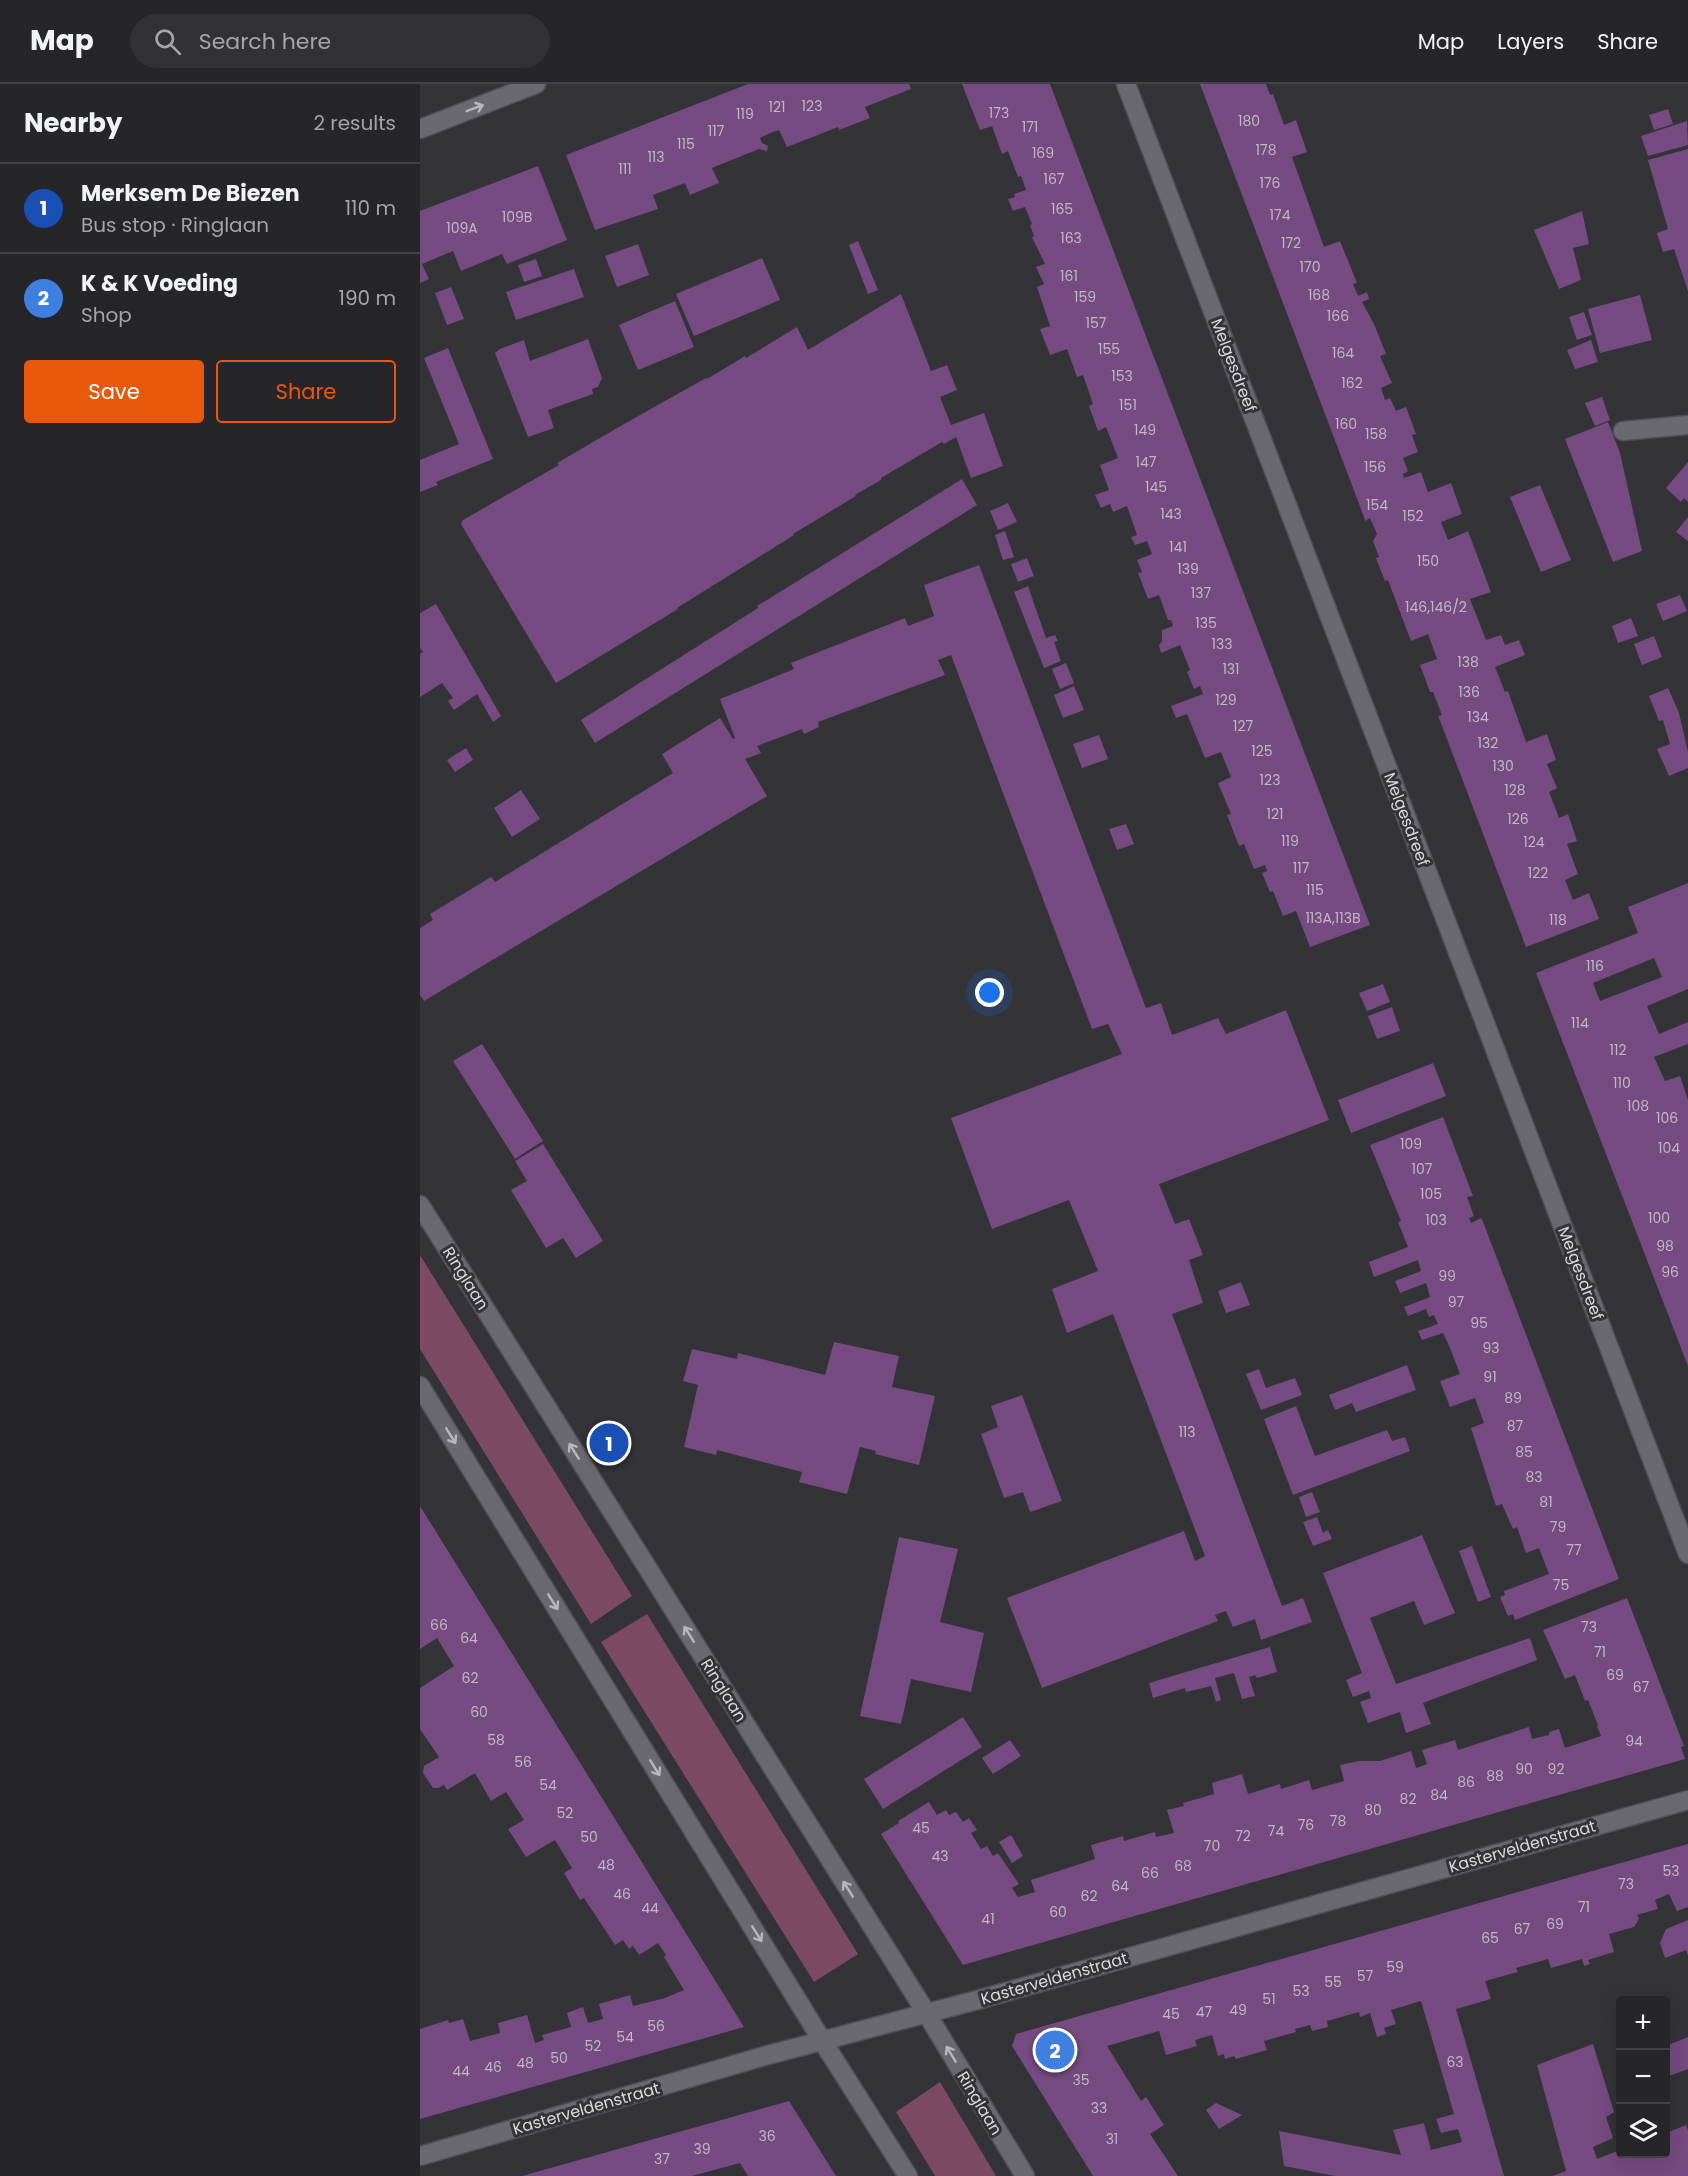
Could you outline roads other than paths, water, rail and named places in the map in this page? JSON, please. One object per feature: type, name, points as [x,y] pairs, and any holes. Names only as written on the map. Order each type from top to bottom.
[{"type":"street","points":[[420,129],[536,84]]},
{"type":"street","name":"Melgesdreef","points":[[1126,84],[1688,1554]]},
{"type":"street","points":[[1623,431],[1688,426]]},
{"type":"street","name":"Ringlaan","points":[[420,1205],[927,2014],[1025,2176]]},
{"type":"street","points":[[420,1386],[823,2042],[908,2176]]},
{"type":"street","name":"Kasterveldenstraat","points":[[420,2156],[768,2055],[927,2014],[1688,1800]]},
{"type":"place","name":"Merksem De Biezen","points":[[609,1443]]},
{"type":"place","name":"K & K Voeding","points":[[1055,2050]]}]
